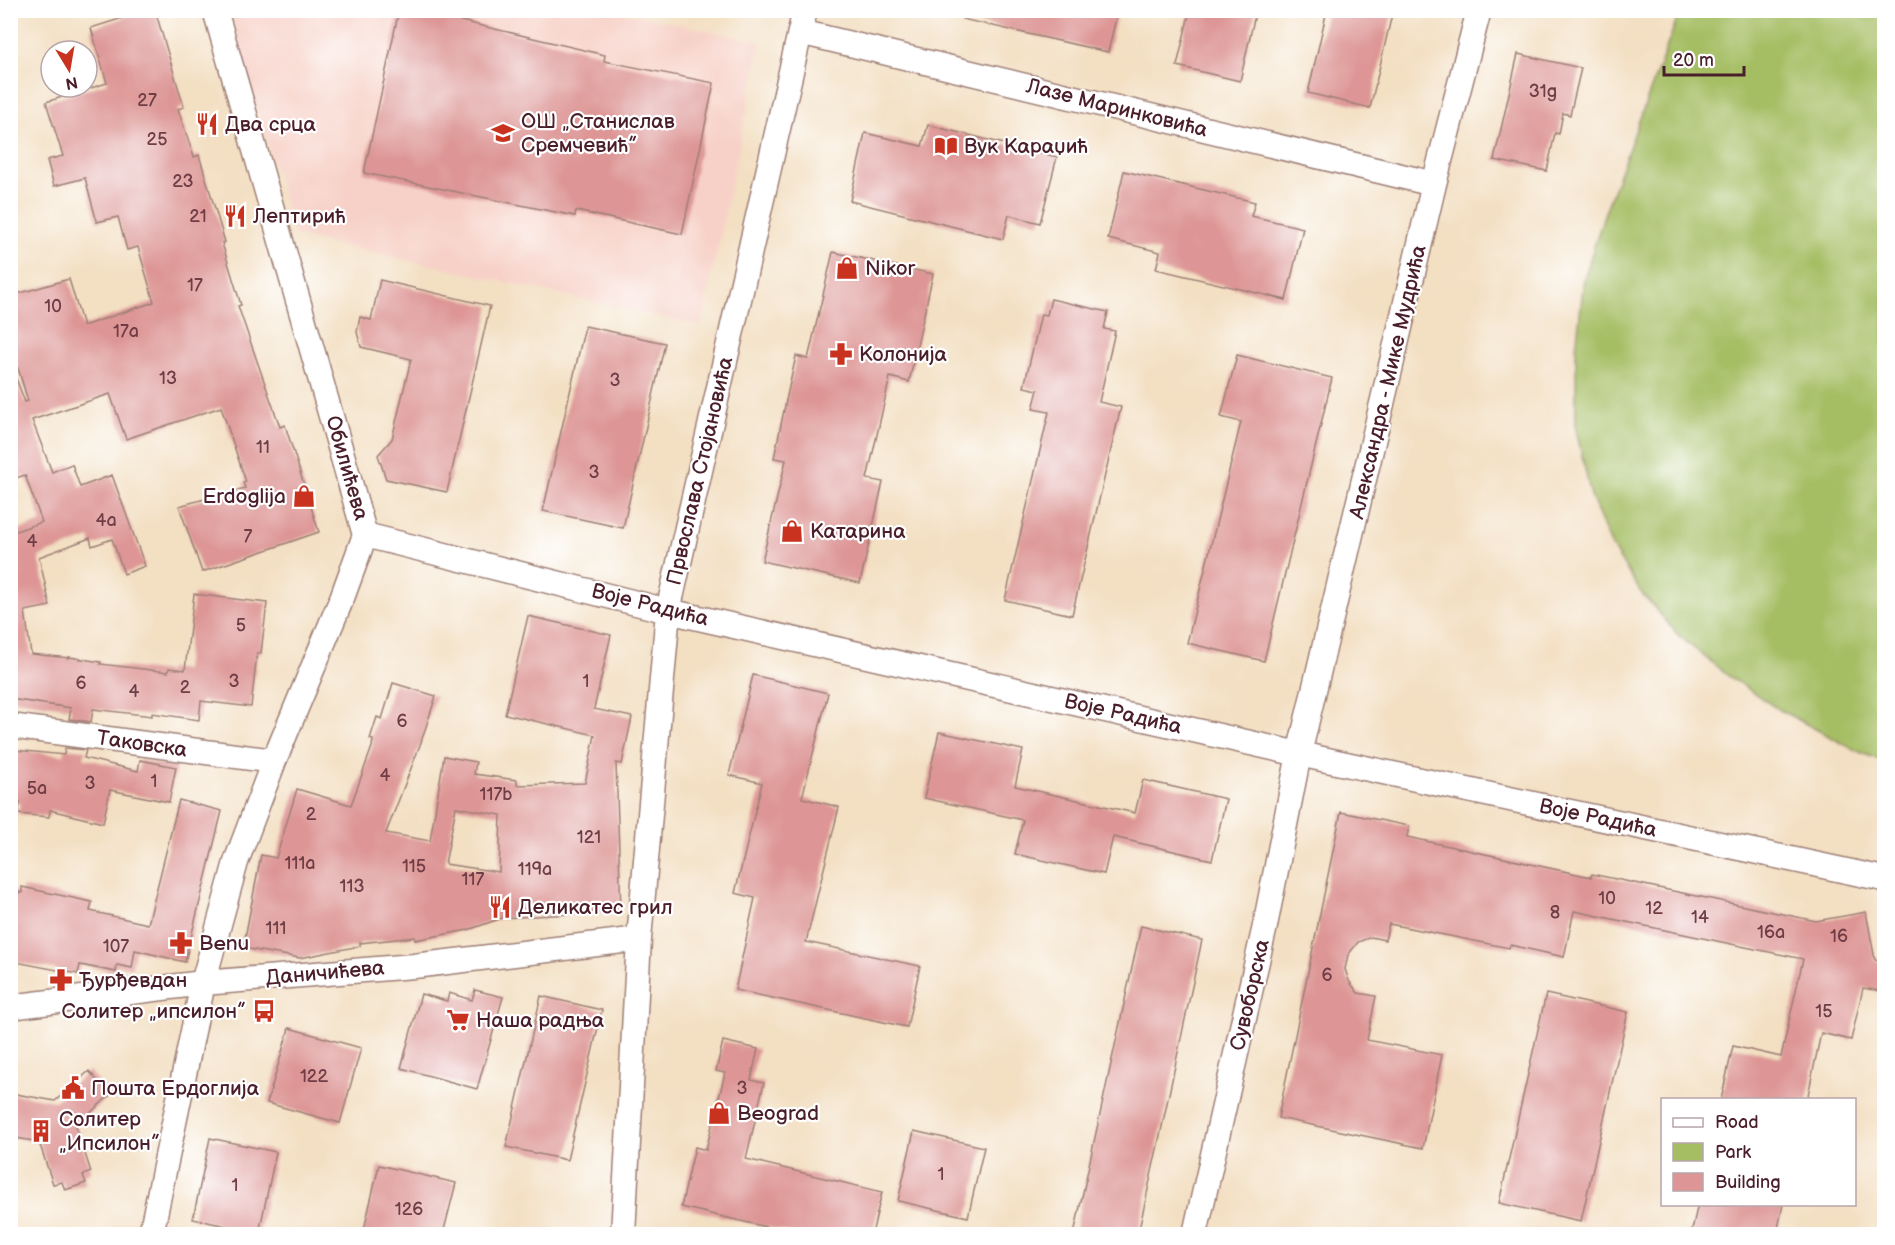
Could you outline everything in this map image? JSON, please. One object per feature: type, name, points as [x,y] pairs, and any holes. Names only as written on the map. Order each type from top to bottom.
[{"type":"street","name":"Обилићева","points":[[151,1234],[202,983],[236,862],[274,761],[366,535],[215,10]]},
{"type":"street","name":"Александра - Мике Мудрића","points":[[1299,754],[1434,184],[1479,10]]},
{"type":"street","name":"Лазе Маринковића","points":[[802,21],[1434,184]]},
{"type":"street","name":"Првослава Стојановића","points":[[623,1234],[639,939],[668,611],[802,21]]},
{"type":"street","name":"Воје Радића","points":[[366,535],[668,611],[1299,754],[1884,879]]},
{"type":"street","name":"Таковска","points":[[10,726],[274,761]]},
{"type":"street","name":"Сувоборска","points":[[1195,1234],[1265,926],[1299,754]]},
{"type":"street","name":"Даничићева","points":[[10,1006],[202,983],[414,966],[639,939]]},
{"type":"shaded area","name":"ОШ „Станислав Сремчевић”","points":[[229,11],[618,11],[761,42],[701,326],[294,235]]},
{"type":"green space","points":[[1680,11],[1884,11],[1884,762],[1855,750],[1778,709],[1727,675],[1679,636],[1640,591],[1612,547],[1591,496],[1576,429],[1576,349],[1584,279],[1604,215]]},
{"type":"building","points":[[148,10],[155,10],[184,107],[178,109],[194,157],[199,155],[225,242],[222,243],[241,305],[238,306],[280,427],[285,425],[319,532],[202,572],[179,506],[245,488],[243,482],[246,482],[221,407],[126,439],[110,394],[32,420],[52,472],[72,464],[80,487],[112,475],[145,566],[124,574],[112,539],[92,546],[90,538],[39,557],[50,606],[25,611],[31,654],[69,657],[101,662],[100,664],[168,672],[169,668],[185,670],[194,594],[267,603],[261,653],[257,653],[251,707],[201,701],[199,720],[152,713],[152,716],[93,709],[91,722],[69,719],[71,708],[10,699],[10,533],[42,522],[25,475],[10,480],[10,369],[12,368],[25,402],[28,401],[18,368],[10,367],[10,296],[69,279],[83,326],[154,302],[138,247],[127,250],[118,217],[97,222],[85,178],[54,186],[47,160],[63,156],[46,102],[56,99],[99,99],[99,85],[107,83],[99,56],[99,39],[94,39],[91,28]]},
{"type":"building","points":[[399,10],[415,10],[605,55],[604,61],[714,83],[682,234],[576,211],[575,216],[364,173]]},
{"type":"building","points":[[963,10],[1118,10],[1108,52],[962,19]]},
{"type":"building","points":[[1190,10],[1256,10],[1240,81],[1177,66]]},
{"type":"building","points":[[1327,10],[1393,10],[1370,108],[1308,93]]},
{"type":"building","points":[[1518,54],[1581,68],[1570,115],[1563,113],[1559,134],[1555,133],[1547,171],[1494,160]]},
{"type":"building","points":[[928,125],[1057,157],[1040,223],[1009,215],[1003,239],[850,201],[865,133],[922,146]]},
{"type":"building","points":[[1124,171],[1255,202],[1251,216],[1303,228],[1286,300],[1156,269],[1160,252],[1108,239]]},
{"type":"building","points":[[833,252],[933,274],[909,382],[890,377],[867,479],[883,482],[860,583],[762,561],[786,460],[774,458],[796,356],[808,359]]},
{"type":"building","points":[[380,280],[490,306],[447,492],[386,479],[378,455],[392,439],[411,359],[361,347],[357,332],[360,317],[371,320]]},
{"type":"building","points":[[1051,299],[1108,312],[1104,329],[1115,331],[1099,402],[1121,407],[1072,615],[1005,600],[1049,412],[1033,409],[1038,390],[1024,387],[1041,314],[1047,315]]},
{"type":"building","points":[[585,326],[665,343],[623,528],[543,511]]},
{"type":"building","points":[[1237,355],[1332,378],[1264,661],[1187,643],[1241,422],[1221,417]]},
{"type":"building","points":[[528,616],[611,635],[594,709],[632,717],[622,764],[616,763],[621,911],[502,918],[468,930],[415,940],[415,937],[360,943],[360,946],[300,958],[243,948],[261,855],[276,858],[297,789],[351,805],[372,747],[373,740],[370,739],[377,717],[382,719],[393,683],[436,696],[386,833],[430,841],[444,756],[476,762],[474,774],[517,780],[517,785],[585,783],[595,735],[505,714]],"holes":[[[456,807],[501,815],[499,872],[445,864]]]},
{"type":"building","points":[[753,675],[828,693],[802,798],[839,807],[806,942],[920,966],[907,1027],[735,990],[755,898],[735,893],[762,783],[729,775]]},
{"type":"building","points":[[939,732],[1023,750],[1015,786],[1135,813],[1143,780],[1226,799],[1212,860],[1113,837],[1104,874],[1015,854],[1023,820],[924,798]]},
{"type":"building","points":[[65,748],[86,750],[84,758],[138,771],[140,760],[176,767],[169,802],[110,790],[103,823],[50,810],[49,817],[18,814],[20,803],[10,802],[10,764],[13,764],[15,750],[64,755]]},
{"type":"building","points":[[179,800],[222,811],[185,962],[135,950],[132,968],[117,965],[116,972],[80,965],[78,974],[10,961],[10,890],[22,893],[22,887],[92,902],[90,911],[148,924]]},
{"type":"building","points":[[1341,812],[1409,826],[1407,837],[1591,877],[1592,874],[1816,921],[1866,912],[1875,960],[1884,963],[1880,991],[1863,988],[1851,1040],[1821,1033],[1807,1098],[1721,1098],[1733,1046],[1781,1057],[1803,959],[1574,911],[1564,957],[1389,924],[1385,940],[1371,937],[1358,942],[1348,955],[1345,969],[1349,981],[1358,993],[1376,996],[1367,1040],[1442,1055],[1423,1148],[1278,1118]]},
{"type":"building","points":[[1141,926],[1202,940],[1163,1122],[1138,1234],[1074,1234]]},
{"type":"building","points":[[475,990],[503,997],[477,1089],[401,1068],[421,994],[447,1001],[449,993],[472,1000]]},
{"type":"building","points":[[1546,994],[1628,1012],[1581,1221],[1499,1203]]},
{"type":"building","points":[[541,996],[602,1010],[567,1160],[506,1147]]},
{"type":"building","points":[[289,1028],[361,1048],[340,1123],[267,1103]]},
{"type":"building","points":[[723,1041],[758,1049],[751,1080],[764,1083],[746,1159],[882,1192],[872,1234],[796,1234],[681,1207],[695,1147],[706,1150],[725,1073],[716,1071]]},
{"type":"building","name":"Солитер „Ипсилон”","points":[[89,1071],[110,1095],[76,1126],[91,1172],[83,1175],[86,1183],[65,1190],[62,1182],[53,1184],[39,1142],[10,1137],[10,1093],[55,1101]]},
{"type":"building","points":[[914,1131],[984,1147],[968,1217],[898,1201]]},
{"type":"building","points":[[210,1138],[276,1152],[259,1233],[193,1219]]},
{"type":"building","points":[[379,1165],[456,1183],[443,1234],[363,1234]]},
{"type":"building","points":[[1698,1206],[1783,1206],[1777,1234],[1691,1234]]},
{"type":"place","name":"Два срца","points":[[207,124]]},
{"type":"place","name":"ОШ „Станислав Сремчевић”","points":[[503,133]]},
{"type":"place","name":"Вук Караџић","points":[[946,146]]},
{"type":"place","name":"Лептирић","points":[[235,216]]},
{"type":"place","name":"Nikor","points":[[847,268]]},
{"type":"place","name":"Колонија","points":[[841,354]]},
{"type":"place","name":"Erdoglija","points":[[304,496]]},
{"type":"place","name":"Катарина","points":[[792,531]]},
{"type":"place","name":"Деликатес грил","points":[[500,907]]},
{"type":"place","name":"Benu","points":[[181,943]]},
{"type":"place","name":"Ђурђевдан","points":[[61,980]]},
{"type":"place","name":"Солитер „ипсилон”","points":[[264,1011]]},
{"type":"place","name":"Наша радња","points":[[458,1020]]},
{"type":"place","name":"Пошта Ердоглија","points":[[73,1088]]},
{"type":"place","name":"Beograd","points":[[719,1113]]},
{"type":"place","name":"Солитер „Ипсилон”","points":[[41,1131]]}]
